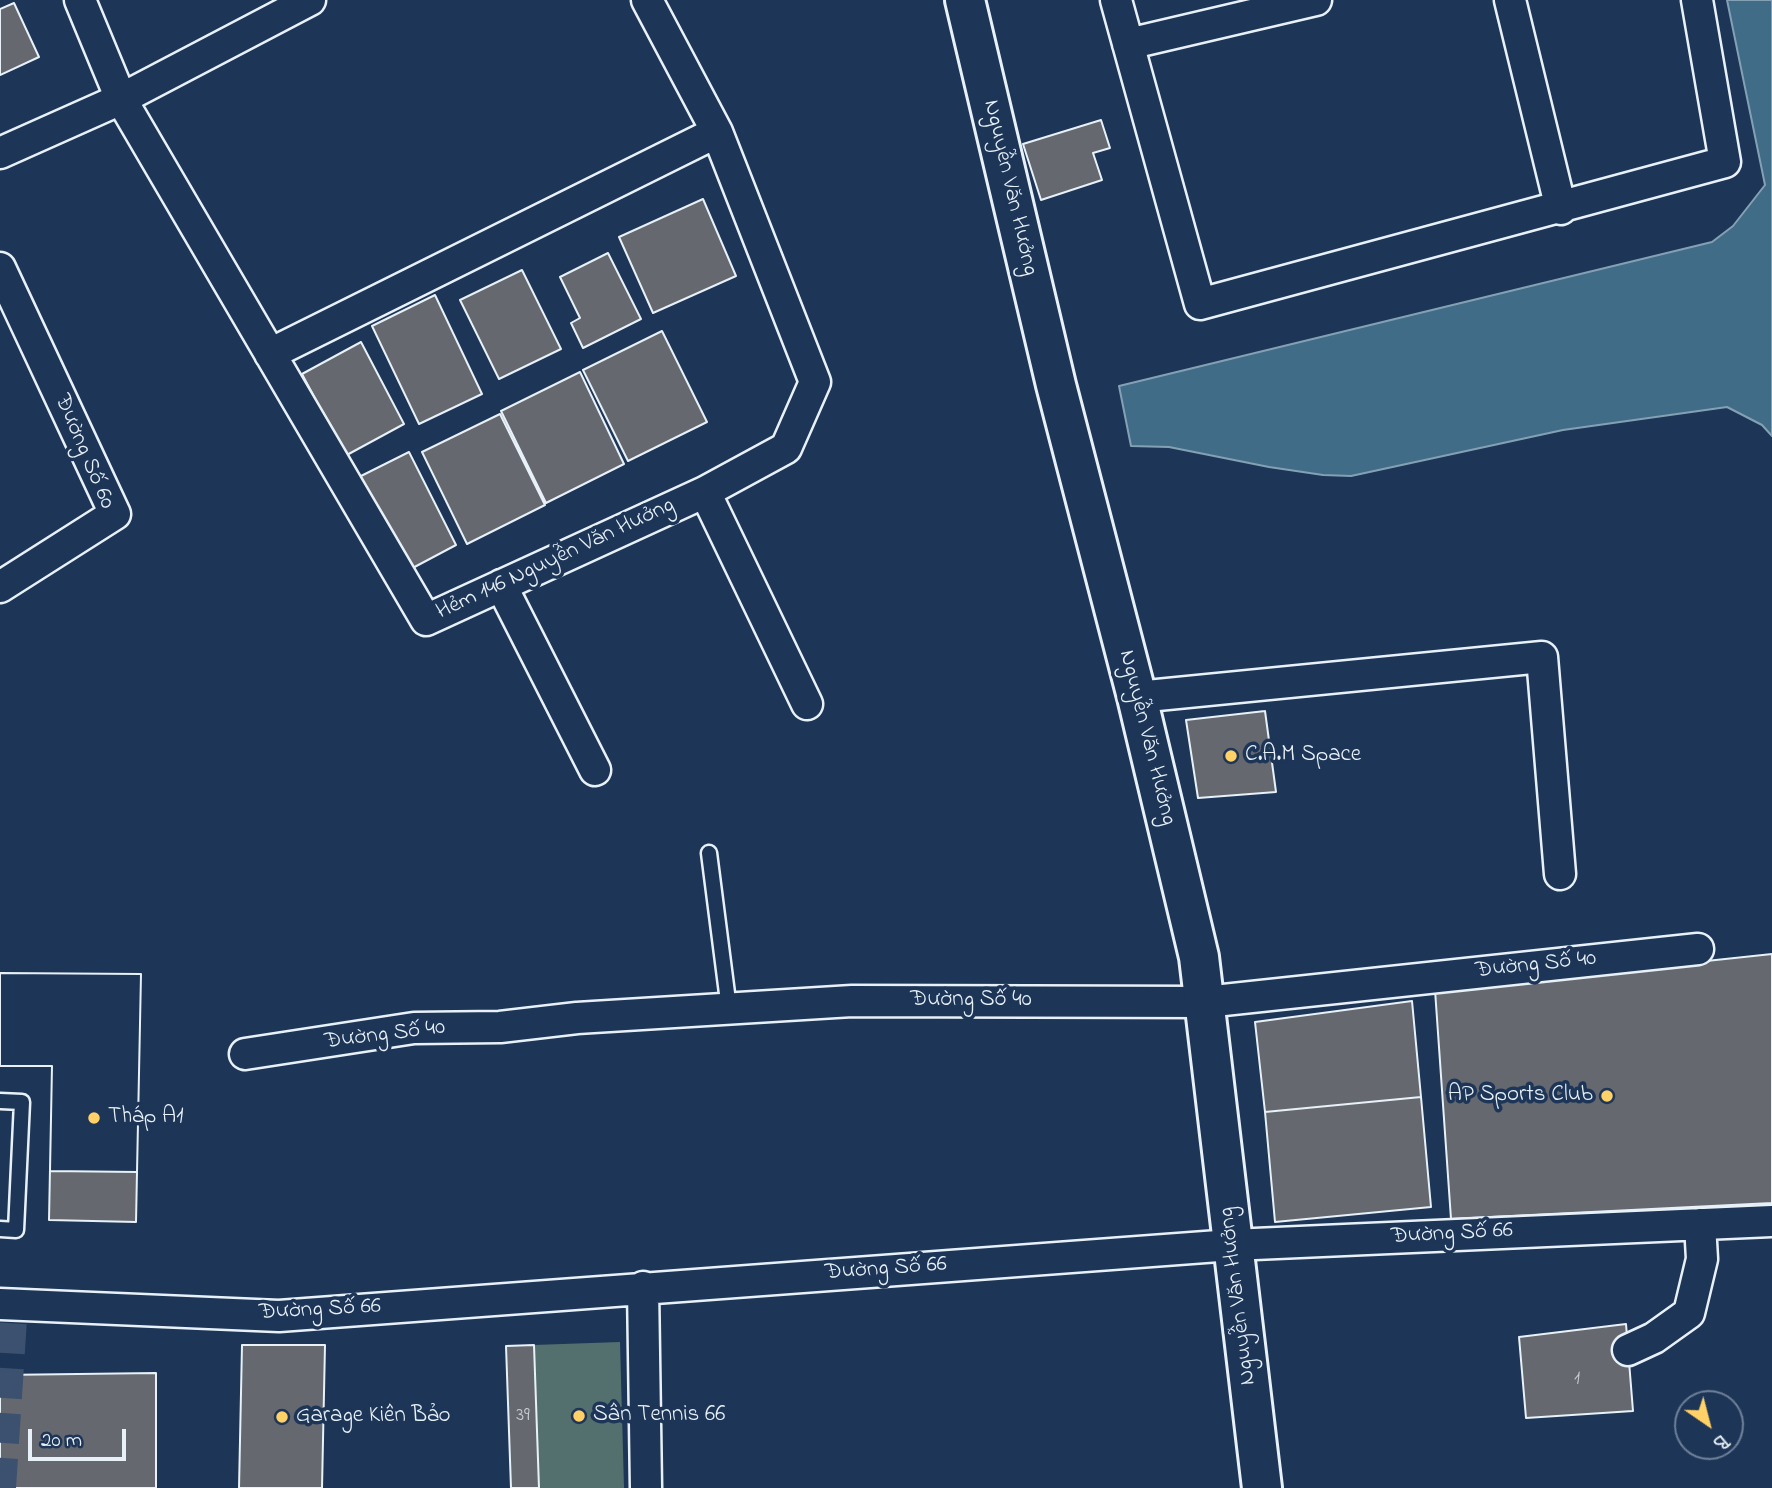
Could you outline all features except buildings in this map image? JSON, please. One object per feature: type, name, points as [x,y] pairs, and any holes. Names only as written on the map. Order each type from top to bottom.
[{"type":"main road","name":"Nguyễn Văn Hưởng","points":[[965,0],[1056,385],[1137,697],[1199,957],[1262,1488]]},
{"type":"street","name":"Hẻm 146 Nguyễn Văn Hưởng","points":[[80,0],[121,99],[426,620],[705,492],[786,448],[815,382],[717,132],[647,0]]},
{"type":"street","points":[[0,153],[121,99],[310,0]]},
{"type":"street","points":[[1116,0],[1200,304],[1561,209],[1726,162],[1696,0]]},
{"type":"street","points":[[1128,44],[1316,0]]},
{"type":"street","points":[[1510,0],[1561,209]]},
{"type":"street","points":[[270,354],[717,132]]},
{"type":"street","name":"Đường Số 60","points":[[0,268],[115,514],[0,587]]},
{"type":"street","points":[[705,492],[807,705]]},
{"type":"street","points":[[501,585],[595,771]]},
{"type":"street","points":[[1137,697],[1542,657],[1560,874]]},
{"type":"street","name":"Đường Số 40","points":[[244,1054],[414,1028],[500,1027],[852,1001],[1205,1002],[1698,948]]},
{"type":"street","name":"Đường Số 66","points":[[0,1304],[279,1316],[1232,1245],[1772,1221]]},
{"type":"street","points":[[1628,1350],[1654,1338],[1689,1313],[1702,1259],[1700,1224]]},
{"type":"street","points":[[643,1287],[646,1488]]},
{"type":"lane","points":[[709,853],[729,1009]]},
{"type":"lane","points":[[0,1101],[22,1102],[16,1230],[0,1229]]},
{"type":"green space","name":"Sân Tennis 66","points":[[620,1342],[624,1488],[539,1488],[534,1345]]},
{"type":"water","points":[[1727,0],[1772,0],[1772,436],[1762,425],[1727,407],[1563,430],[1351,476],[1269,467],[1169,447],[1131,446],[1119,386],[1712,242],[1733,226],[1765,185]]},
{"type":"tunnel","points":[[1,1488],[13,1304]]},
{"type":"place","name":"C.A.M Space","points":[[1231,756]]},
{"type":"place","name":"AP Sports Club","points":[[1607,1096]]},
{"type":"place","name":"Tháp A1","points":[[94,1118]]},
{"type":"place","name":"Sân Tennis 66","points":[[579,1416]]},
{"type":"place","name":"Garage Kiên Bảo","points":[[282,1417]]}]
